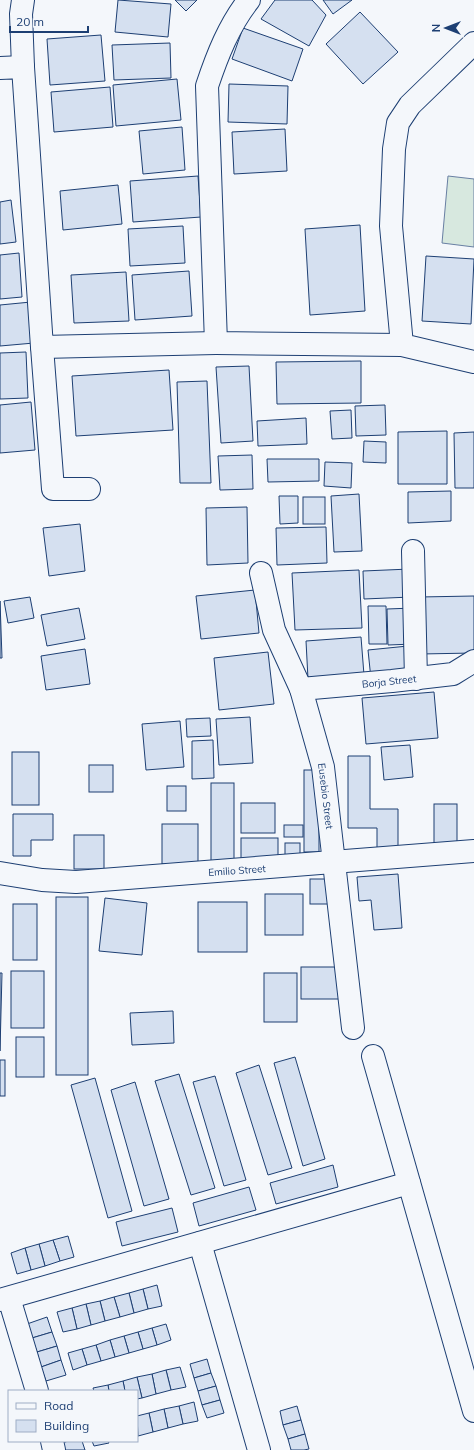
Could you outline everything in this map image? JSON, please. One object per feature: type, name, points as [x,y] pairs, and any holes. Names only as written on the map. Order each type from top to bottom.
[{"type":"street","points":[[24,0],[21,14],[23,67],[53,488],[89,488]]},
{"type":"street","points":[[216,343],[207,86],[217,57],[238,14],[249,0]]},
{"type":"street","points":[[402,345],[391,226],[394,149],[398,123],[410,105],[474,44]]},
{"type":"street","points":[[0,68],[23,67]]},
{"type":"street","points":[[42,347],[216,343],[402,345],[474,362]]},
{"type":"street","points":[[413,551],[416,678]]},
{"type":"street","name":"Eusebio Street","points":[[261,573],[274,630],[301,689],[323,767],[353,1028]]},
{"type":"street","name":"Borja Street","points":[[301,689],[453,674],[474,661]]},
{"type":"street","name":"Emilio Street","points":[[0,873],[42,880],[76,882],[474,851]]},
{"type":"street","points":[[373,1056],[474,1411]]},
{"type":"street","points":[[37,1390],[5,1299],[409,1182]]},
{"type":"street","points":[[200,1243],[259,1450]]},
{"type":"shaded area","points":[[448,176],[474,179],[474,247],[442,243]]},
{"type":"building","points":[[118,0],[171,4],[168,37],[115,32]]},
{"type":"building","points":[[175,0],[197,0],[186,11]]},
{"type":"building","points":[[275,0],[312,0],[326,15],[309,46],[261,19]]},
{"type":"building","points":[[323,0],[352,0],[333,14]]},
{"type":"building","points":[[360,12],[398,52],[363,84],[326,44]]},
{"type":"building","points":[[243,28],[303,49],[292,81],[232,59]]},
{"type":"building","points":[[101,35],[105,81],[50,85],[47,39]]},
{"type":"building","points":[[170,43],[171,78],[114,80],[112,45]]},
{"type":"building","points":[[177,79],[181,120],[116,126],[113,85]]},
{"type":"building","points":[[229,84],[288,86],[287,124],[228,122]]},
{"type":"building","points":[[110,87],[113,127],[54,132],[51,92]]},
{"type":"building","points":[[182,127],[185,170],[143,174],[139,131]]},
{"type":"building","points":[[285,129],[287,171],[234,174],[232,132]]},
{"type":"building","points":[[198,176],[201,217],[133,222],[130,181]]},
{"type":"building","points":[[118,185],[122,224],[63,230],[60,191]]},
{"type":"building","points":[[11,200],[16,242],[0,244],[0,202]]},
{"type":"building","points":[[360,225],[365,311],[310,315],[305,229]]},
{"type":"building","points":[[183,226],[185,263],[130,266],[128,229]]},
{"type":"building","points":[[19,253],[22,297],[0,299],[0,255]]},
{"type":"building","points":[[426,256],[474,259],[471,324],[422,321]]},
{"type":"building","points":[[189,271],[192,316],[135,320],[132,275]]},
{"type":"building","points":[[126,272],[129,321],[74,323],[71,275]]},
{"type":"building","points":[[31,302],[34,343],[0,346],[0,305]]},
{"type":"building","points":[[26,352],[28,398],[0,399],[0,353]]},
{"type":"building","points":[[361,361],[361,403],[277,404],[276,362]]},
{"type":"building","points":[[249,366],[253,441],[221,443],[216,367]]},
{"type":"building","points":[[169,370],[173,430],[76,436],[72,376]]},
{"type":"building","points":[[207,381],[211,483],[180,483],[177,382]]},
{"type":"building","points":[[31,402],[35,450],[0,453],[0,405]]},
{"type":"building","points":[[385,405],[386,435],[356,436],[355,406]]},
{"type":"building","points":[[351,410],[352,438],[332,439],[330,411]]},
{"type":"building","points":[[306,418],[307,444],[258,446],[257,421]]},
{"type":"building","points":[[447,431],[447,484],[398,484],[398,432]]},
{"type":"building","points":[[474,432],[474,488],[455,488],[454,433]]},
{"type":"building","points":[[364,441],[386,442],[386,463],[363,462]]},
{"type":"building","points":[[252,455],[253,489],[220,490],[218,456]]},
{"type":"building","points":[[267,459],[319,459],[319,481],[268,482]]},
{"type":"building","points":[[325,462],[352,463],[351,488],[324,486]]},
{"type":"building","points":[[451,491],[451,521],[408,523],[408,492]]},
{"type":"building","points":[[359,494],[362,551],[334,552],[331,496]]},
{"type":"building","points":[[279,496],[298,496],[298,523],[280,524]]},
{"type":"building","points":[[303,497],[325,497],[325,524],[303,524]]},
{"type":"building","points":[[247,507],[248,563],[207,565],[206,508]]},
{"type":"building","points":[[80,524],[85,571],[49,576],[43,528]]},
{"type":"building","points":[[326,527],[327,563],[277,565],[276,528]]},
{"type":"building","points":[[410,569],[411,597],[364,599],[363,571]]},
{"type":"building","points":[[359,570],[362,628],[295,630],[292,573]]},
{"type":"building","points":[[255,590],[259,633],[201,639],[196,596]]},
{"type":"building","points":[[474,596],[474,653],[420,654],[419,597]]},
{"type":"building","points":[[30,597],[34,618],[8,623],[4,601]]},
{"type":"building","points":[[0,601],[2,658],[0,658]]},
{"type":"building","points":[[368,606],[386,606],[387,644],[369,644]]},
{"type":"building","points":[[79,608],[85,639],[47,646],[41,615]]},
{"type":"building","points":[[413,608],[414,644],[388,645],[387,609]]},
{"type":"building","points":[[361,637],[364,675],[308,679],[306,641]]},
{"type":"building","points":[[408,646],[410,676],[371,679],[368,650]]},
{"type":"building","points":[[85,649],[90,684],[46,690],[41,656]]},
{"type":"building","points":[[268,652],[274,704],[219,710],[214,658]]},
{"type":"building","points":[[434,692],[438,738],[366,744],[362,698]]},
{"type":"building","points":[[250,717],[253,763],[219,765],[216,719]]},
{"type":"building","points":[[210,718],[211,736],[187,737],[186,719]]},
{"type":"building","points":[[180,721],[184,767],[146,770],[142,724]]},
{"type":"building","points":[[213,740],[214,778],[192,779],[192,741]]},
{"type":"building","points":[[410,745],[413,777],[384,780],[381,747]]},
{"type":"building","points":[[12,752],[39,752],[39,805],[12,805]]},
{"type":"building","points":[[348,756],[370,756],[370,809],[398,809],[398,850],[377,850],[377,828],[348,828]]},
{"type":"building","points":[[89,765],[113,765],[113,792],[89,792]]},
{"type":"building","points":[[304,770],[319,770],[319,852],[304,852]]},
{"type":"building","points":[[211,783],[234,783],[234,866],[211,866]]},
{"type":"building","points":[[167,786],[186,786],[186,811],[167,811]]},
{"type":"building","points":[[241,803],[275,803],[275,833],[241,833]]},
{"type":"building","points":[[434,804],[457,804],[457,843],[434,843]]},
{"type":"building","points":[[13,814],[53,814],[53,840],[31,840],[31,856],[13,856]]},
{"type":"building","points":[[162,824],[198,824],[198,864],[162,864]]},
{"type":"building","points":[[284,825],[303,825],[303,837],[284,837]]},
{"type":"building","points":[[74,835],[104,835],[104,869],[74,869]]},
{"type":"building","points":[[241,838],[278,838],[278,863],[241,863]]},
{"type":"building","points":[[285,843],[300,843],[300,860],[285,860]]},
{"type":"building","points":[[398,874],[402,928],[374,930],[371,900],[359,901],[357,877]]},
{"type":"building","points":[[310,879],[333,879],[333,904],[310,904]]},
{"type":"building","points":[[265,894],[303,894],[303,935],[265,935]]},
{"type":"building","points":[[56,897],[88,897],[88,1075],[56,1075]]},
{"type":"building","points":[[105,898],[147,903],[142,955],[99,951]]},
{"type":"building","points":[[198,902],[247,902],[247,952],[198,952]]},
{"type":"building","points":[[13,904],[37,904],[37,960],[13,960]]},
{"type":"building","points":[[301,967],[345,967],[345,999],[301,999]]},
{"type":"building","points":[[11,971],[44,971],[44,1028],[11,1028]]},
{"type":"building","points":[[0,973],[2,973],[0,1051]]},
{"type":"building","points":[[264,973],[297,973],[297,1022],[264,1022]]},
{"type":"building","points":[[173,1011],[174,1043],[132,1045],[130,1013]]},
{"type":"building","points":[[16,1037],[44,1037],[44,1077],[16,1077]]},
{"type":"building","points":[[295,1057],[325,1159],[303,1166],[274,1063]]},
{"type":"building","points":[[0,1060],[5,1060],[5,1096],[0,1096]]},
{"type":"building","points":[[259,1065],[292,1168],[268,1175],[236,1073]]},
{"type":"building","points":[[179,1074],[215,1188],[191,1195],[155,1081]]},
{"type":"building","points":[[215,1076],[246,1180],[224,1186],[193,1082]]},
{"type":"building","points":[[95,1078],[132,1211],[108,1218],[71,1085]]},
{"type":"building","points":[[135,1082],[169,1199],[144,1206],[111,1090]]},
{"type":"building","points":[[333,1165],[338,1187],[276,1204],[270,1183]]},
{"type":"building","points":[[249,1187],[256,1210],[199,1226],[193,1203]]},
{"type":"building","points":[[172,1208],[178,1232],[122,1246],[116,1222]]},
{"type":"building","points":[[68,1236],[74,1257],[60,1261],[53,1240]]},
{"type":"building","points":[[53,1240],[60,1261],[45,1266],[39,1244]]},
{"type":"building","points":[[39,1244],[45,1266],[31,1270],[25,1248]]},
{"type":"building","points":[[25,1248],[31,1270],[17,1274],[11,1253]]},
{"type":"building","points":[[157,1285],[162,1306],[148,1309],[143,1289]]},
{"type":"building","points":[[143,1289],[148,1309],[134,1313],[129,1293]]},
{"type":"building","points":[[129,1293],[134,1313],[120,1317],[114,1297]]},
{"type":"building","points":[[114,1297],[120,1317],[105,1321],[100,1301]]},
{"type":"building","points":[[100,1301],[105,1321],[91,1325],[86,1304]]},
{"type":"building","points":[[86,1304],[91,1325],[77,1329],[72,1308]]},
{"type":"building","points":[[72,1308],[77,1329],[63,1332],[57,1312]]},
{"type":"building","points":[[47,1317],[52,1332],[32,1338],[27,1324]]},
{"type":"building","points":[[166,1324],[171,1340],[157,1345],[152,1328]]},
{"type":"building","points":[[152,1328],[157,1345],[143,1349],[138,1332]]},
{"type":"building","points":[[52,1332],[57,1346],[37,1352],[32,1338]]},
{"type":"building","points":[[138,1332],[143,1349],[129,1353],[124,1336]]},
{"type":"building","points":[[124,1336],[129,1353],[115,1357],[110,1340]]},
{"type":"building","points":[[110,1340],[115,1357],[101,1361],[96,1345]]},
{"type":"building","points":[[96,1345],[101,1361],[87,1365],[82,1349]]},
{"type":"building","points":[[57,1346],[61,1360],[41,1367],[37,1352]]},
{"type":"building","points":[[82,1349],[87,1365],[73,1370],[68,1353]]},
{"type":"building","points":[[207,1359],[211,1373],[194,1378],[190,1364]]},
{"type":"building","points":[[61,1360],[66,1375],[46,1381],[41,1367]]},
{"type":"building","points":[[180,1367],[186,1387],[171,1390],[166,1370]]},
{"type":"building","points":[[166,1370],[171,1390],[156,1394],[152,1374]]},
{"type":"building","points":[[211,1373],[216,1386],[198,1391],[194,1378]]},
{"type":"building","points":[[152,1374],[156,1394],[142,1398],[137,1377]]},
{"type":"building","points":[[137,1377],[142,1398],[138,1399],[138,1390],[125,1390],[123,1381]]},
{"type":"building","points":[[123,1381],[125,1390],[109,1390],[108,1385]]},
{"type":"building","points":[[108,1385],[109,1390],[94,1390],[93,1388]]},
{"type":"building","points":[[216,1386],[220,1400],[202,1405],[198,1391]]},
{"type":"building","points":[[220,1400],[224,1413],[207,1418],[202,1405]]},
{"type":"building","points":[[194,1402],[198,1421],[183,1424],[179,1406]]},
{"type":"building","points":[[179,1406],[183,1424],[168,1428],[164,1409]]},
{"type":"building","points":[[297,1406],[301,1420],[283,1425],[280,1411]]},
{"type":"building","points":[[164,1409],[168,1428],[153,1432],[149,1413]]},
{"type":"building","points":[[149,1413],[153,1432],[138,1436],[138,1416]]},
{"type":"building","points":[[301,1420],[305,1434],[288,1439],[283,1425]]},
{"type":"building","points":[[305,1434],[309,1449],[291,1450],[288,1439]]},
{"type":"building","points":[[82,1442],[85,1450],[65,1450],[63,1443]]},
{"type":"building","points":[[92,1442],[109,1443],[94,1446]]}]
